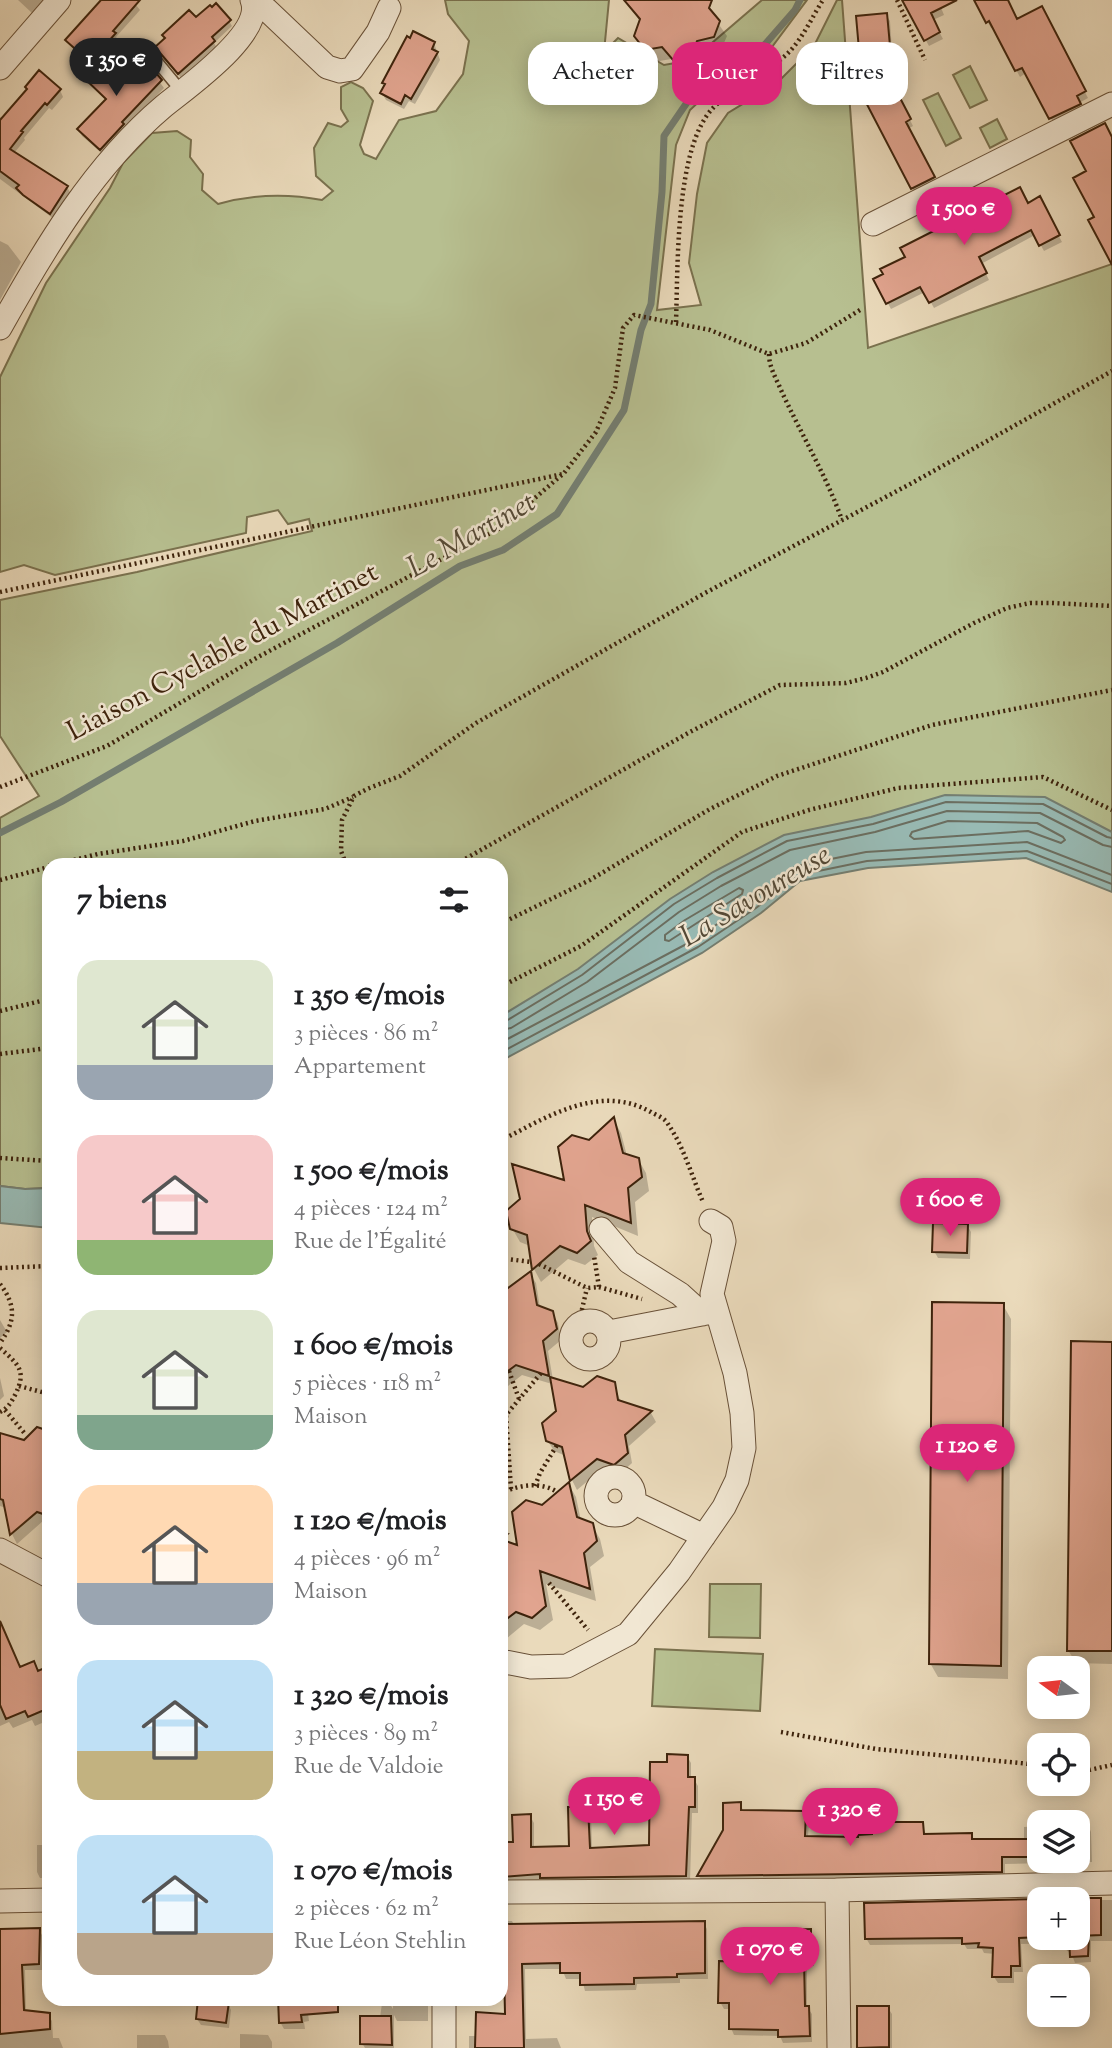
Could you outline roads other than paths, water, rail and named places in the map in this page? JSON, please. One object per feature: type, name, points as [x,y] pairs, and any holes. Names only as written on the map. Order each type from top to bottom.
[{"type":"street","points":[[0,68],[60,0]]},
{"type":"street","points":[[0,328],[33,271],[83,196],[138,130],[219,61],[241,38],[250,20],[253,2],[267,10],[327,67],[341,71],[352,69],[378,32],[390,4]]},
{"type":"street","points":[[873,224],[1019,141],[1112,103]]},
{"type":"street","points":[[508,1663],[531,1667],[567,1666],[628,1634],[679,1572],[724,1507],[733,1489],[744,1448],[742,1413],[735,1373],[709,1313],[724,1241],[721,1227],[710,1221]]},
{"type":"street","points":[[601,1229],[629,1262],[709,1313]]},
{"type":"street","points":[[609,1332],[709,1313]]},
{"type":"street","points":[[583,1321],[597,1321],[609,1332],[610,1343],[604,1354],[591,1360],[581,1358],[575,1353],[570,1342],[573,1330],[583,1321]]},
{"type":"street","points":[[633,1502],[704,1536]]},
{"type":"street","points":[[0,1550],[42,1572]]},
{"type":"street","points":[[508,1892],[837,1890],[1112,1883]]},
{"type":"street","points":[[837,1890],[839,2048]]},
{"type":"street","points":[[0,1900],[42,1900]]},
{"type":"street","points":[[444,2006],[444,2048]]},
{"type":"lane","points":[[149,52],[182,92]]},
{"type":"water","name":"La Savoureuse","points":[[945,795],[1045,797],[1112,832],[1112,892],[1026,858],[868,868],[800,881],[761,913],[702,953],[508,1057],[508,1012],[578,969],[670,899],[713,872],[784,835],[871,817]]},
{"type":"water","points":[[0,1186],[42,1188],[42,1227],[0,1223]]},
{"type":"waterway","name":"Le Martinet","points":[[0,833],[61,802],[337,643],[460,566],[503,550],[557,514],[624,410],[641,330],[651,304],[662,192],[664,136],[699,85],[760,50],[795,10],[800,0]]}]
